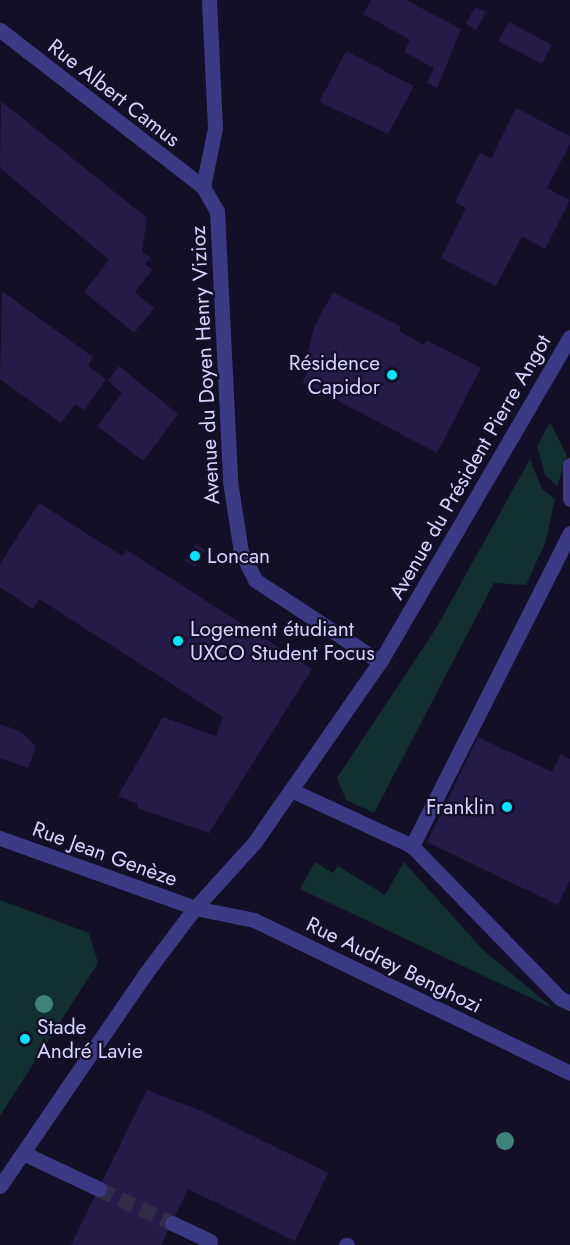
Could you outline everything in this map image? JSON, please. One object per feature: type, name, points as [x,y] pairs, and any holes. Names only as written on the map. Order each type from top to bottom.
[{"type":"street","points":[[203,187],[215,128],[209,0]]},
{"type":"street","name":"Rue Albert Camus","points":[[0,30],[203,187]]},
{"type":"street","name":"Avenue du Doyen Henry Vizioz","points":[[203,187],[217,211],[230,481],[241,552],[255,580],[380,662]]},
{"type":"street","name":"Avenue du Président Pierre Angot","points":[[0,1186],[195,908],[254,843],[380,662],[570,337]]},
{"type":"street","points":[[570,465],[567,486],[570,499]]},
{"type":"street","points":[[412,846],[570,533]]},
{"type":"street","points":[[291,790],[412,846],[560,998],[570,1003]]},
{"type":"street","name":"Rue Jean Genèze","points":[[0,838],[195,908]]},
{"type":"street","name":"Rue Audrey Benghozi","points":[[195,908],[254,920],[570,1073]]},
{"type":"street","points":[[23,1153],[99,1189]]},
{"type":"street","points":[[172,1223],[210,1241]]},
{"type":"green space","points":[[550,422],[567,456],[557,486],[545,475],[537,446]]},
{"type":"green space","points":[[530,459],[542,489],[555,499],[546,541],[526,585],[494,583],[374,813],[346,800],[337,778],[435,630]]},
{"type":"green space","points":[[315,862],[333,873],[338,866],[385,895],[404,862],[483,950],[554,1009],[300,889]]},
{"type":"green space","name":"Stade André Lavie","points":[[0,900],[89,933],[98,963],[0,1116]]},
{"type":"building","points":[[371,0],[406,0],[461,29],[437,88],[427,83],[434,68],[404,52],[410,40],[363,14]]},
{"type":"building","points":[[475,7],[486,12],[476,30],[466,24]]},
{"type":"building","points":[[509,22],[552,45],[542,64],[498,41]]},
{"type":"building","points":[[346,51],[414,86],[388,134],[319,102]]},
{"type":"building","points":[[1,101],[147,218],[142,252],[151,258],[145,264],[152,270],[135,292],[154,308],[134,333],[84,292],[109,260],[0,168]]},
{"type":"building","points":[[516,108],[570,136],[570,144],[547,188],[570,200],[545,249],[522,236],[496,286],[441,258],[466,208],[455,202],[480,153],[491,159]]},
{"type":"building","points":[[2,291],[93,357],[88,366],[106,379],[84,410],[75,404],[61,423],[0,379]]},
{"type":"building","name":"Résidence Capidor","points":[[333,292],[401,327],[399,331],[424,345],[427,340],[481,368],[437,453],[302,382],[311,366],[305,363],[314,327]]},
{"type":"building","points":[[119,366],[178,414],[143,461],[97,426],[122,393],[108,381]]},
{"type":"building","name":"Logement étudiant UXCO Student Focus","points":[[39,503],[122,556],[127,550],[312,669],[209,833],[137,808],[138,804],[118,796],[163,717],[216,736],[223,717],[39,599],[33,609],[0,587],[0,564]]},
{"type":"building","name":"Loncan","points":[[196,544],[205,550],[195,567],[185,561]]},
{"type":"building","points":[[0,724],[21,732],[36,746],[28,768],[0,758]]},
{"type":"building","name":"Franklin","points":[[478,737],[552,772],[561,754],[570,759],[570,880],[558,905],[427,842]]},
{"type":"building","points":[[147,1090],[202,1111],[328,1173],[295,1241],[188,1189],[161,1245],[71,1245]]},
{"type":"tunnel","points":[[99,1189],[172,1223]]},
{"type":"place","name":"Résidence Capidor","points":[[392,375]]},
{"type":"place","name":"Loncan","points":[[195,556]]},
{"type":"place","name":"Logement étudiant UXCO Student Focus","points":[[178,641]]},
{"type":"place","name":"Franklin","points":[[507,807]]},
{"type":"place","name":"Stade André Lavie","points":[[25,1039]]}]
